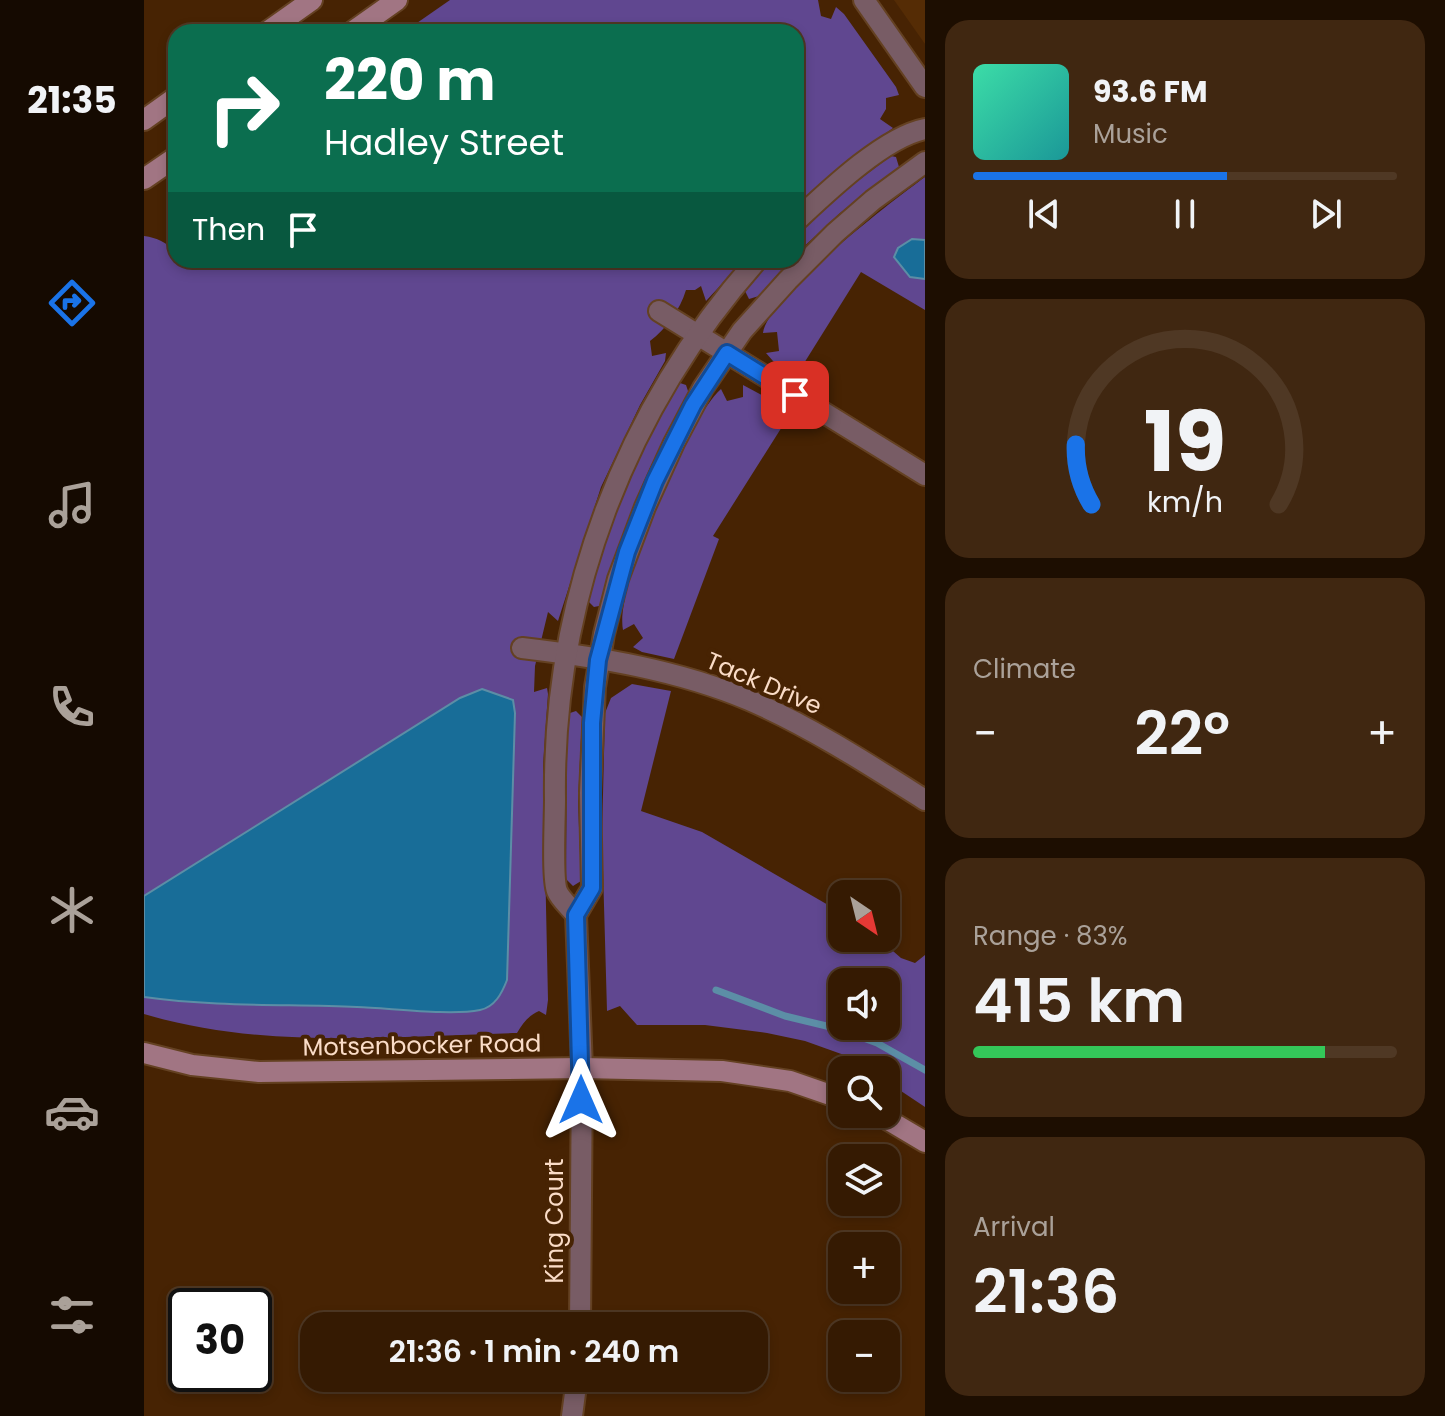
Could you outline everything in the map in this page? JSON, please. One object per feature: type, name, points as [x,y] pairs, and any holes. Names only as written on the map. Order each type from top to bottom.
[{"type":"main road","points":[[278,24],[312,0]]},
{"type":"main road","points":[[363,24],[397,0]]},
{"type":"main road","points":[[144,120],[168,103]]},
{"type":"main road","points":[[144,179],[168,162]]},
{"type":"main road","name":"Motsenbocker Road","points":[[144,1053],[192,1065],[259,1072],[582,1068],[722,1071],[758,1075],[828,1093]]},
{"type":"main road","points":[[900,1127],[925,1142]]},
{"type":"street","points":[[864,0],[925,87]]},
{"type":"street","points":[[804,214],[887,146],[907,133],[925,129]]},
{"type":"street","points":[[804,263],[873,200],[925,162]]},
{"type":"street","points":[[751,268],[698,335],[644,422],[607,504],[585,569],[566,653],[556,742],[557,891],[576,915],[592,888],[591,745],[598,660],[627,552],[650,494],[693,405],[727,353],[799,268]]},
{"type":"street","points":[[659,311],[925,475]]},
{"type":"street","name":"Tack Drive","points":[[522,648],[566,653],[680,676],[750,701],[829,741],[925,800]]},
{"type":"street","name":"King Court","points":[[576,915],[582,1068],[580,1312]]},
{"type":"street","points":[[572,1416],[575,1392]]},
{"type":"shaded area","points":[[450,0],[818,0],[821,16],[831,19],[836,7],[844,14],[896,87],[899,95],[886,98],[886,109],[880,119],[893,128],[852,158],[804,200],[804,24],[416,24]]},
{"type":"shaded area","points":[[894,0],[925,0],[925,44]]},
{"type":"shaded area","points":[[891,156],[896,157],[899,167],[840,213],[804,247],[804,227],[836,197]]},
{"type":"shaded area","points":[[925,177],[925,310],[861,272],[796,376],[773,361],[766,353],[779,351],[777,332],[763,333],[770,317],[786,296],[834,250]]},
{"type":"shaded area","points":[[144,236],[168,246],[168,268],[737,268],[706,301],[701,286],[686,290],[672,318],[650,341],[652,356],[666,353],[665,361],[601,487],[558,621],[548,612],[535,666],[534,692],[547,688],[548,694],[543,766],[546,1015],[539,1011],[535,1013],[517,1033],[329,1038],[235,1033],[144,1014]]},
{"type":"shaded area","points":[[763,268],[783,268],[759,296],[749,299],[745,291]]},
{"type":"shaded area","points":[[680,383],[686,385],[689,394],[650,469],[628,520],[602,600],[599,606],[594,607],[588,601],[613,518],[647,441],[673,389]]},
{"type":"shaded area","points":[[743,385],[792,411],[713,536],[719,539],[674,659],[642,652],[633,647],[643,638],[634,624],[623,630],[623,608],[641,542],[673,467],[707,406],[721,389],[727,401],[743,397]]},
{"type":"shaded area","points":[[632,684],[671,691],[641,811],[702,832],[828,905],[828,952],[894,952],[915,963],[925,955],[925,1107],[900,1090],[900,1056],[847,1056],[805,1041],[705,1025],[637,1025],[620,1006],[607,1011],[602,835],[605,713],[611,698]]},
{"type":"shaded area","points":[[576,711],[582,717],[578,801],[581,881],[573,886],[566,879],[567,719],[570,713]]},
{"type":"water","points":[[912,239],[925,240],[925,279],[910,277],[894,257],[898,248]]},
{"type":"water","points":[[482,689],[513,700],[515,713],[507,980],[494,1003],[480,1010],[437,1012],[224,1004],[144,997],[144,896],[460,698]]},
{"type":"waterway","points":[[716,990],[785,1016],[839,1029],[877,1043],[925,1070]]},
{"type":"route","points":[[581,1100],[576,915],[592,888],[590,793],[595,687],[598,660],[618,579],[655,481],[693,405],[727,353],[795,395]]}]
